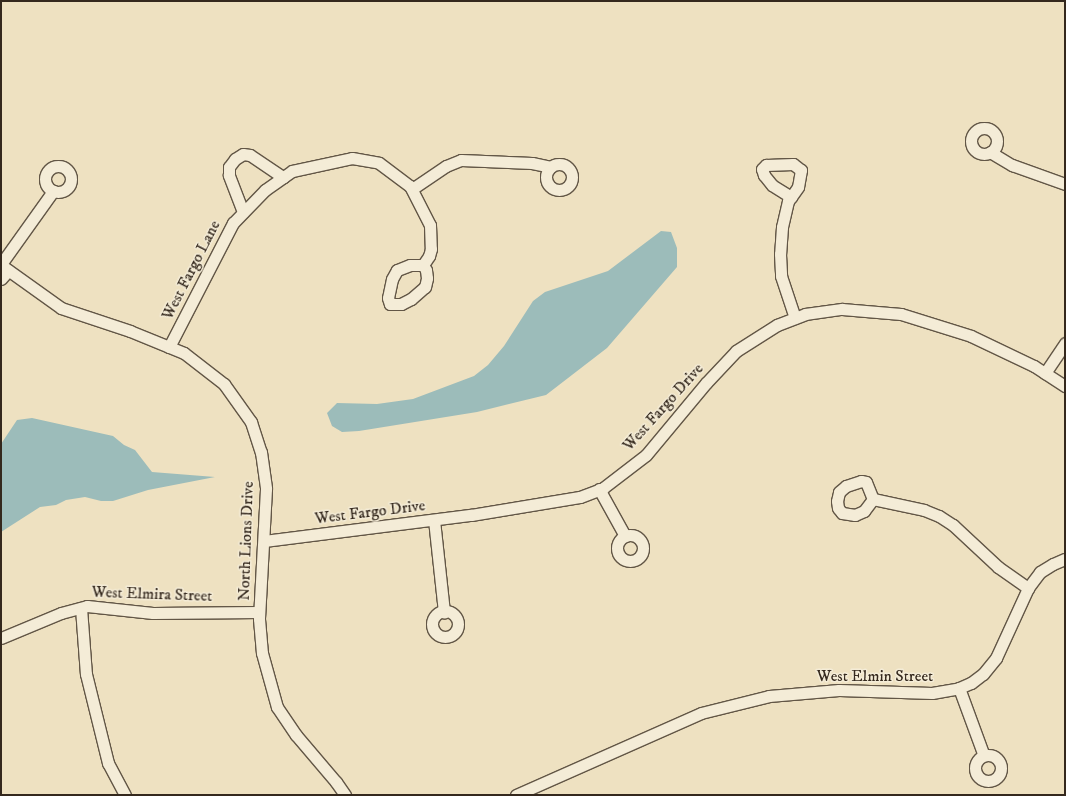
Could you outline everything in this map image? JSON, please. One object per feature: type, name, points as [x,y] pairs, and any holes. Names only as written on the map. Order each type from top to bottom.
[{"type":"street","points":[[990,152],[1012,166],[1065,184]]},
{"type":"street","points":[[243,212],[229,175],[229,167],[235,159],[243,154],[250,155],[283,177]]},
{"type":"street","name":"West Fargo Lane","points":[[169,347],[233,223],[265,190],[292,171],[352,158],[379,164],[410,186],[430,225],[431,248],[429,256],[422,265]]},
{"type":"street","points":[[412,190],[446,166],[461,160],[532,163],[551,167]]},
{"type":"street","points":[[3,270],[53,191]]},
{"type":"street","points":[[791,197],[788,201],[782,227],[780,254],[781,276],[795,318]]},
{"type":"street","name":"North Lions Drive","points":[[3,270],[61,308],[130,331],[184,353],[224,384],[251,422],[261,452],[266,489],[259,612],[262,653],[277,707],[296,734],[345,795]]},
{"type":"street","name":"West Fargo Drive","points":[[264,541],[434,520],[580,497],[599,489],[646,455],[706,383],[736,351],[777,324],[805,314],[842,309],[901,314],[971,336],[1044,373],[1065,386]]},
{"type":"street","points":[[1044,373],[1065,343]]},
{"type":"street","points":[[599,489],[625,536]]},
{"type":"street","points":[[873,499],[924,510],[939,516],[953,525],[998,567],[1028,588]]},
{"type":"street","points":[[434,520],[444,612]]},
{"type":"street","name":"West Elmin Street","points":[[516,795],[701,713],[769,696],[839,690],[932,693],[959,688],[971,683],[983,674],[996,658],[1028,588],[1040,572],[1065,559]]},
{"type":"street","name":"West Elmira Street","points":[[1,638],[61,613],[87,606],[153,613],[259,612]]},
{"type":"street","points":[[81,608],[86,674],[108,763],[125,795]]},
{"type":"street","points":[[959,688],[984,756]]},
{"type":"water","points":[[661,231],[671,232],[677,248],[677,267],[607,348],[546,395],[477,412],[359,431],[342,432],[332,426],[327,413],[337,403],[377,404],[413,399],[474,376],[488,365],[504,346],[533,301],[545,292],[608,271]]},
{"type":"water","points":[[32,418],[113,436],[124,445],[135,450],[152,472],[215,477],[148,490],[113,501],[101,501],[85,497],[66,500],[56,505],[40,507],[1,532],[1,444],[17,420]]}]
